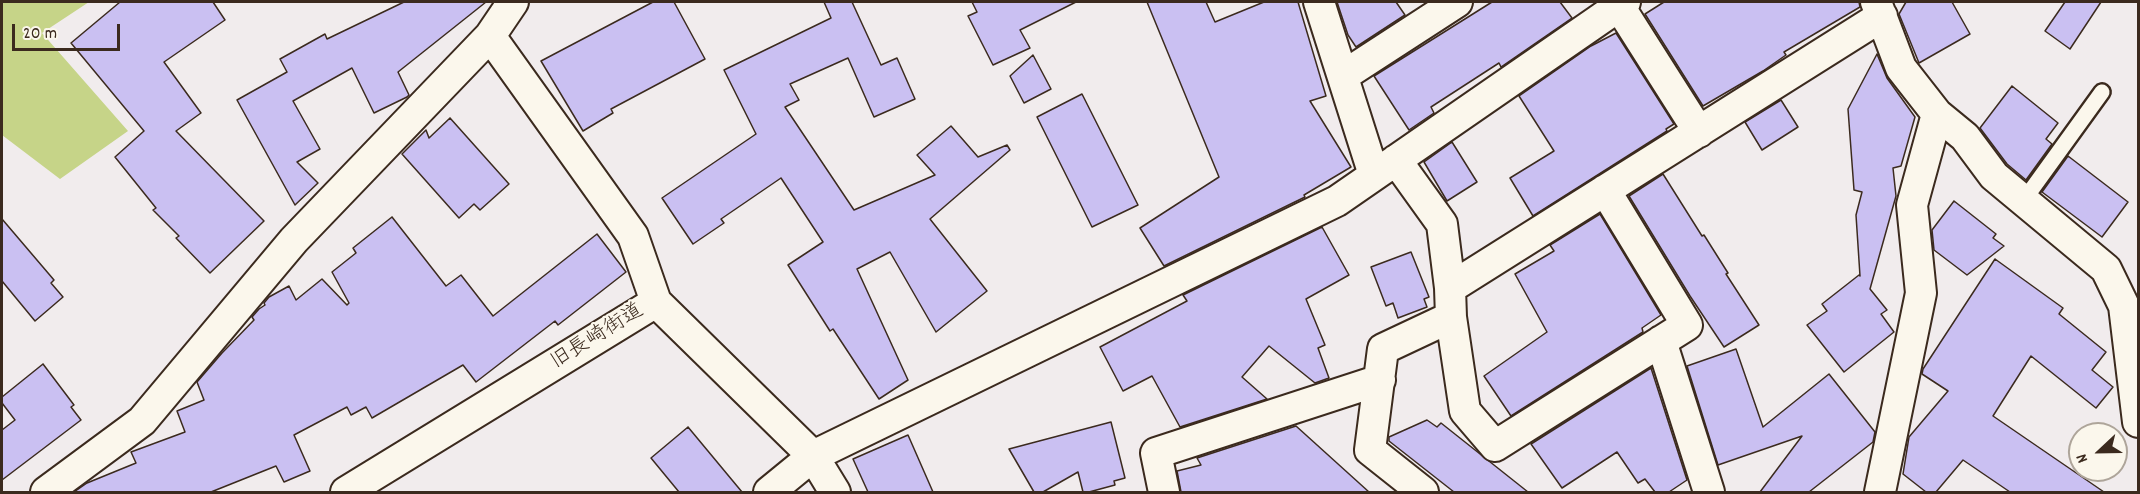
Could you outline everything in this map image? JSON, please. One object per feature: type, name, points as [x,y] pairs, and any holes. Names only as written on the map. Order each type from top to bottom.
[{"type":"street","points":[[46,492],[142,421],[294,240],[489,36],[513,2]]},
{"type":"street","points":[[1319,2],[1343,76],[1385,168],[1442,224],[1451,317],[1465,411],[1495,446],[1687,325],[1605,190]]},
{"type":"street","points":[[1343,76],[1457,2]]},
{"type":"street","points":[[769,492],[813,456],[1337,201],[1607,7],[1699,132]]},
{"type":"street","points":[[1450,288],[1699,132],[1879,9],[1901,68],[1937,114],[1965,137],[1994,176],[2106,269],[2124,306],[2134,337],[2139,422]]},
{"type":"street","points":[[489,36],[633,236],[656,302]]},
{"type":"street","points":[[1880,492],[1922,293],[1912,205],[1937,114]]},
{"type":"street","name":"旧長崎街道","points":[[346,492],[656,302],[813,456],[835,492]]},
{"type":"street","points":[[1423,492],[1370,450],[1383,349],[1451,317]]},
{"type":"street","points":[[1661,341],[1709,492]]},
{"type":"street","points":[[1164,492],[1156,453],[1380,380]]},
{"type":"lane","points":[[2024,200],[2102,92]]},
{"type":"green space","points":[[2,2],[89,2],[42,33],[128,131],[60,179],[2,135]]},
{"type":"building","points":[[120,2],[213,2],[225,20],[164,62],[201,113],[176,131],[264,221],[210,273],[176,238],[179,236],[153,210],[156,208],[115,157],[144,131],[71,43]]},
{"type":"building","points":[[404,2],[486,2],[398,72],[409,95],[407,97],[374,113],[352,68],[293,101],[320,149],[297,162],[318,183],[295,205],[237,100],[287,72],[280,59],[325,34],[327,39]]},
{"type":"building","points":[[653,2],[674,2],[705,59],[611,109],[613,113],[583,131],[541,61]]},
{"type":"building","points":[[824,2],[852,2],[881,65],[897,58],[915,99],[874,117],[848,58],[790,84],[799,100],[785,107],[854,210],[935,175],[917,155],[951,126],[978,157],[1007,145],[1010,150],[930,219],[987,291],[936,332],[890,252],[857,269],[908,380],[879,399],[833,329],[830,331],[788,265],[823,242],[781,178],[721,219],[724,223],[693,244],[662,198],[756,134],[724,70],[831,18]]},
{"type":"building","points":[[972,2],[1076,2],[1020,30],[1030,48],[993,65],[968,16],[977,12]]},
{"type":"building","points":[[1147,2],[1206,2],[1215,22],[1264,2],[1298,2],[1326,96],[1310,101],[1351,167],[1304,195],[1305,197],[1164,266],[1140,228],[1219,177]]},
{"type":"building","points":[[1337,2],[1396,2],[1405,15],[1356,47],[1348,35]]},
{"type":"building","points":[[1492,2],[1560,2],[1572,18],[1501,67],[1499,63],[1431,107],[1434,113],[1409,130],[1374,76]]},
{"type":"building","points":[[1664,2],[1859,2],[1860,7],[1784,52],[1786,55],[1763,71],[1703,106],[1645,14]]},
{"type":"building","points":[[1906,2],[1952,2],[1970,34],[1919,63],[1899,14]]},
{"type":"building","points":[[2065,2],[2101,2],[2070,49],[2045,31]]},
{"type":"building","points":[[1616,33],[1674,124],[1666,129],[1667,131],[1533,216],[1510,178],[1554,151],[1519,96],[1591,46]]},
{"type":"building","points":[[1877,54],[1887,78],[1915,117],[1901,166],[1893,168],[1896,196],[1870,289],[1887,310],[1881,314],[1894,332],[1844,372],[1807,325],[1827,311],[1822,304],[1860,276],[1856,215],[1862,192],[1854,190],[1848,109]]},
{"type":"building","points":[[1033,55],[1051,89],[1024,103],[1010,76]]},
{"type":"building","points":[[2012,86],[2058,123],[2046,139],[2052,144],[2026,180],[2007,164],[1980,128]]},
{"type":"building","points":[[1082,94],[1138,205],[1092,227],[1037,117]]},
{"type":"building","points":[[1781,100],[1798,127],[1762,150],[1745,122]]},
{"type":"building","points":[[450,118],[509,184],[480,210],[474,204],[459,218],[402,154],[426,130],[429,138]]},
{"type":"building","points":[[1452,142],[1477,182],[1447,201],[1424,162]]},
{"type":"building","points":[[2068,156],[2128,202],[2102,237],[2042,192]]},
{"type":"building","points":[[1663,174],[1702,236],[1704,235],[1759,325],[1724,347],[1629,196]]},
{"type":"building","points":[[1954,201],[1996,234],[1993,238],[2004,246],[1967,275],[1934,250],[1932,230]]},
{"type":"building","points":[[1600,214],[1661,315],[1642,328],[1643,332],[1511,416],[1484,376],[1547,332],[1515,274],[1554,251],[1550,245]]},
{"type":"building","points":[[392,217],[446,286],[461,275],[493,316],[597,234],[626,272],[558,325],[555,321],[476,382],[463,365],[372,418],[366,407],[351,415],[347,407],[294,435],[310,471],[284,482],[276,466],[211,492],[74,492],[87,483],[136,463],[131,452],[185,432],[177,411],[204,400],[197,382],[254,320],[252,317],[265,305],[269,297],[289,286],[296,300],[322,279],[347,305],[349,303],[332,272],[356,253],[353,248]]},
{"type":"building","points":[[2,219],[54,280],[51,283],[63,297],[35,321],[2,281]]},
{"type":"building","points":[[1322,227],[1349,275],[1306,299],[1325,345],[1318,348],[1329,378],[1315,383],[1269,346],[1242,377],[1267,399],[1180,427],[1152,376],[1123,391],[1100,347],[1187,301],[1183,295]]},
{"type":"building","points":[[1411,252],[1429,297],[1424,299],[1427,307],[1398,318],[1393,303],[1386,306],[1371,267]]},
{"type":"building","points":[[1995,259],[2063,308],[2059,314],[2106,352],[2092,370],[2113,387],[2096,408],[2031,356],[1993,416],[2068,467],[2068,482],[2089,482],[2104,492],[2010,492],[1963,460],[1936,492],[1926,492],[1903,474],[1909,437],[1948,391],[1922,374],[1923,369]]},
{"type":"building","points":[[1736,349],[1763,427],[1829,374],[1875,432],[1873,442],[1809,492],[1760,492],[1802,436],[1718,465],[1687,366]]},
{"type":"building","points":[[43,364],[74,405],[71,407],[81,420],[2,480],[2,430],[15,420],[2,403],[2,397]]},
{"type":"building","points":[[1651,368],[1687,480],[1669,492],[1655,492],[1645,479],[1638,483],[1617,452],[1562,488],[1531,444]]},
{"type":"building","points":[[1427,420],[1437,427],[1441,423],[1528,492],[1454,492],[1389,441],[1389,437]]},
{"type":"building","points":[[1111,422],[1125,478],[1114,481],[1115,485],[1089,492],[1083,492],[1078,472],[1043,492],[1034,492],[1009,449]]},
{"type":"building","points":[[1296,426],[1369,492],[1181,492],[1177,471],[1201,465],[1197,458]]},
{"type":"building","points":[[688,427],[742,492],[679,492],[651,458]]},
{"type":"building","points":[[908,435],[933,492],[868,492],[853,459]]}]
